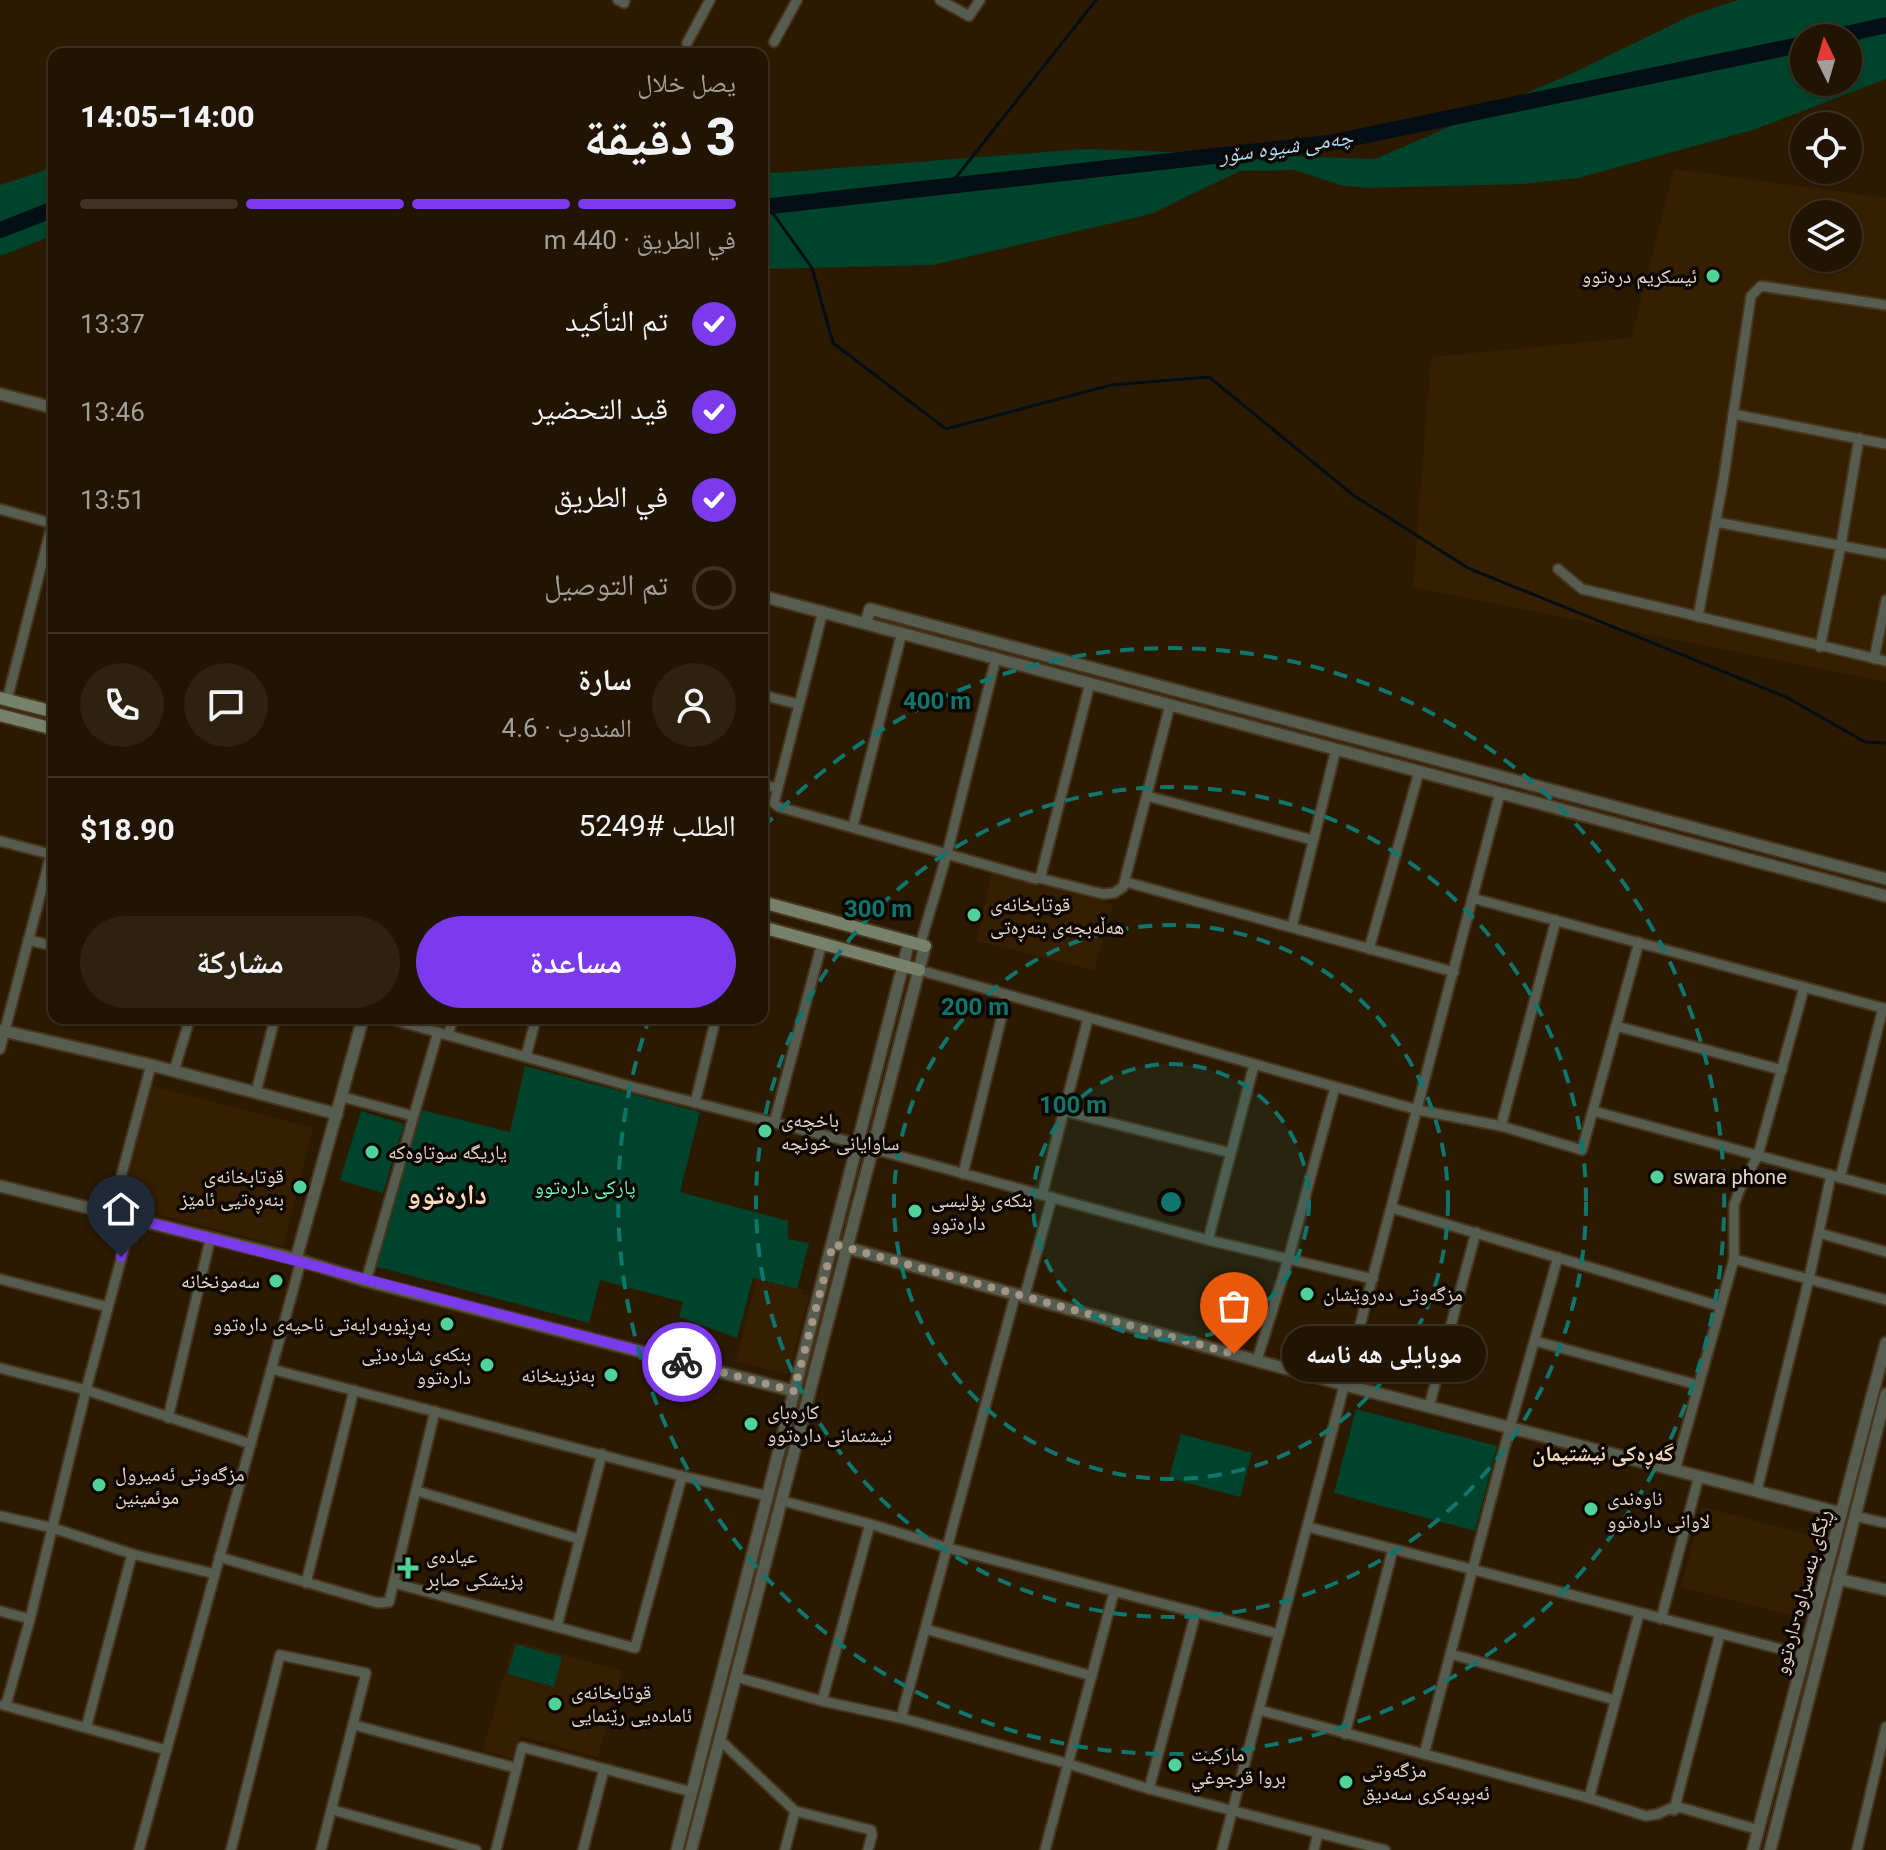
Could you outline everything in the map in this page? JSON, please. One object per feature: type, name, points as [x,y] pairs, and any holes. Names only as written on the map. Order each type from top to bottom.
[{"type":"main road","points":[[3,699],[48,710]]},
{"type":"main road","points":[[0,715],[48,727]]},
{"type":"main road","points":[[768,904],[918,944]]},
{"type":"main road","points":[[768,929],[919,970]]},
{"type":"street","points":[[618,0],[624,3],[625,0]]},
{"type":"street","points":[[687,43],[710,0]]},
{"type":"street","points":[[774,42],[797,0]]},
{"type":"street","points":[[940,0],[969,16],[980,0]]},
{"type":"street","points":[[1698,617],[1751,296],[1761,286],[1886,305]]},
{"type":"street","points":[[0,394],[48,406]]},
{"type":"street","points":[[1733,414],[1886,444]]},
{"type":"street","points":[[1820,647],[1859,438]]},
{"type":"street","points":[[0,509],[48,523]]},
{"type":"street","points":[[1716,522],[1886,554]]},
{"type":"street","points":[[3,699],[48,542]]},
{"type":"street","points":[[1558,569],[1582,589],[1886,661]]},
{"type":"street","points":[[768,597],[1886,896]]},
{"type":"street","points":[[1874,659],[1886,600]]},
{"type":"street","points":[[866,622],[870,609],[1886,879]]},
{"type":"street","points":[[823,611],[774,803],[779,807],[947,854],[1109,894],[1119,891],[1126,882],[1170,705]]},
{"type":"street","points":[[853,826],[902,632]]},
{"type":"street","points":[[677,1850],[903,966],[918,944],[947,854],[996,658]]},
{"type":"street","points":[[1039,878],[1090,683]]},
{"type":"street","points":[[768,696],[798,704]]},
{"type":"street","points":[[1383,762],[1388,745]]},
{"type":"street","points":[[1292,927],[1336,749]]},
{"type":"street","points":[[1369,949],[1419,772]]},
{"type":"street","points":[[768,786],[776,788]]},
{"type":"street","points":[[1222,1850],[1500,793]]},
{"type":"street","points":[[1147,796],[1313,840]]},
{"type":"street","points":[[0,841],[48,853]]},
{"type":"street","points":[[0,1049],[2,1030],[48,871]]},
{"type":"street","points":[[1126,882],[1454,972]]},
{"type":"street","points":[[1472,898],[1884,1009],[1819,1233],[1757,1490]]},
{"type":"street","points":[[1501,1126],[1556,920]]},
{"type":"street","points":[[28,940],[48,945]]},
{"type":"street","points":[[919,970],[1418,1110],[1501,1126],[1582,1150],[1639,942]]},
{"type":"street","points":[[774,1123],[822,943]]},
{"type":"street","points":[[691,1850],[919,970],[918,944]]},
{"type":"street","points":[[1675,1470],[1734,1259],[1734,1205],[1758,1155],[1804,988]]},
{"type":"street","points":[[963,1174],[1007,995]]},
{"type":"street","points":[[901,1718],[1020,1297],[1047,1196],[1063,1111],[1088,1019]]},
{"type":"street","points":[[174,1071],[188,1024]]},
{"type":"street","points":[[256,1092],[273,1024]]},
{"type":"street","points":[[139,1850],[251,1444],[361,1024]]},
{"type":"street","points":[[408,1024],[695,1103],[859,1144]]},
{"type":"street","points":[[366,1281],[413,1116],[449,1024]]},
{"type":"street","points":[[526,1056],[534,1024]]},
{"type":"street","points":[[695,1103],[715,1024]]},
{"type":"street","points":[[1616,1026],[1782,1070]]},
{"type":"street","points":[[2,1030],[337,1114]]},
{"type":"street","points":[[111,1214],[151,1065]]},
{"type":"street","points":[[1208,1240],[1254,1065]]},
{"type":"street","points":[[1257,1360],[1335,1087]]},
{"type":"street","points":[[343,1097],[413,1116]]},
{"type":"street","points":[[1063,1111],[1231,1153]]},
{"type":"street","points":[[1593,1111],[1886,1190]]},
{"type":"street","points":[[873,1149],[1208,1240],[1373,1279]]},
{"type":"street","points":[[849,1184],[862,1188]]},
{"type":"street","points":[[0,1186],[795,1390],[802,1400],[810,1394]]},
{"type":"street","points":[[1392,1208],[1719,1306]]},
{"type":"street","points":[[132,1218],[30,1619],[3,1705],[166,1750]]},
{"type":"street","points":[[1429,1407],[1476,1232]]},
{"type":"street","points":[[1819,1233],[1886,1252]]},
{"type":"street","points":[[168,1418],[210,1240]]},
{"type":"street","points":[[833,1244],[1345,1385],[1841,1513]]},
{"type":"street","points":[[1424,1754],[1558,1257]]},
{"type":"street","points":[[1734,1259],[1886,1300]]},
{"type":"street","points":[[0,1279],[108,1307]]},
{"type":"street","points":[[1535,1341],[1698,1385]]},
{"type":"street","name":"ڕێگای بنەسراوە-دارەتوو","points":[[1753,1850],[1886,1343]]},
{"type":"street","points":[[0,1368],[86,1390],[251,1444]]},
{"type":"street","points":[[271,1369],[768,1496]]},
{"type":"street","points":[[306,1583],[354,1390]]},
{"type":"street","name":"ڕێگای بنەسراوە-دارەتوو","points":[[1770,1850],[1886,1394]]},
{"type":"street","points":[[219,1557],[378,1603],[389,1602],[435,1411]]},
{"type":"street","points":[[557,1626],[602,1454]]},
{"type":"street","points":[[394,1583],[635,1648],[682,1476]]},
{"type":"street","points":[[1661,1619],[1699,1476]]},
{"type":"street","points":[[417,1491],[579,1539]]},
{"type":"street","points":[[783,1501],[948,1548],[1279,1634]]},
{"type":"street","points":[[0,1516],[215,1574]]},
{"type":"street","points":[[1854,1516],[1886,1523]]},
{"type":"street","points":[[822,1701],[870,1524]]},
{"type":"street","points":[[1308,1527],[1720,1634],[1803,1660],[1815,1669]]},
{"type":"street","points":[[1345,1734],[1393,1549]]},
{"type":"street","points":[[86,1728],[132,1554]]},
{"type":"street","points":[[1838,1579],[1886,1590]]},
{"type":"street","points":[[1045,1850],[1114,1592]]},
{"type":"street","points":[[0,1611],[30,1619]]},
{"type":"street","points":[[1149,1789],[1196,1612]]},
{"type":"street","points":[[1589,1798],[1639,1614]]},
{"type":"street","points":[[925,1629],[1092,1676]]},
{"type":"street","points":[[1674,1810],[1720,1634]]},
{"type":"street","points":[[1451,1654],[1615,1700]]},
{"type":"street","points":[[231,1850],[280,1655],[366,1673],[321,1850]]},
{"type":"street","points":[[736,1677],[822,1701],[901,1718],[1149,1789],[1385,1850]]},
{"type":"street","points":[[1259,1710],[1589,1798],[1640,1815],[1652,1816],[1679,1807],[1759,1830]]},
{"type":"street","points":[[354,1725],[516,1768]]},
{"type":"street","points":[[1857,1850],[1886,1727]]},
{"type":"street","points":[[720,1740],[795,1811],[871,1830],[868,1850]]},
{"type":"street","points":[[496,1850],[522,1747],[692,1792]]},
{"type":"street","points":[[583,1850],[604,1769]]},
{"type":"street","points":[[333,1810],[476,1850]]},
{"type":"street","points":[[785,1850],[795,1811]]},
{"type":"street","points":[[1314,1850],[1318,1833]]},
{"type":"shaded area","points":[[1674,169],[1886,198],[1886,682],[1413,587],[1431,357],[1631,338]]},
{"type":"shaded area","points":[[992,873],[1113,904],[1094,970],[977,941]]},
{"type":"shaded area","points":[[149,1085],[313,1128],[283,1246],[117,1204]]},
{"type":"shaded area","points":[[757,1279],[803,1290],[802,1294],[809,1296],[788,1374],[736,1361]]},
{"type":"shaded area","points":[[1702,1507],[1822,1538],[1801,1618],[1681,1587]]},
{"type":"shaded area","name":"قوتابخانەی ئامادەیی رێنمایی","points":[[514,1641],[622,1671],[598,1757],[521,1736],[513,1759],[483,1750]]},
{"type":"green space","points":[[1738,0],[1886,0],[1886,79],[1862,88],[1862,24],[1790,24],[1790,96],[1842,96],[1800,112],[1790,112],[1790,116],[1753,130],[1578,178],[1522,184],[1365,188],[1340,185],[1295,170],[1240,171],[1151,214],[933,265],[768,269],[768,172],[1084,149],[1375,159],[1573,73],[1692,15]]},
{"type":"green space","points":[[48,167],[48,237],[0,256],[0,185]]},
{"type":"green space","name":"پارکی دارەتوو","points":[[525,1066],[700,1112],[680,1192],[788,1221],[788,1239],[809,1243],[797,1289],[753,1278],[737,1338],[679,1317],[683,1302],[600,1280],[589,1323],[374,1266],[422,1110],[510,1132]]},
{"type":"green space","name":"یاریگە سوتاوەکە","points":[[361,1111],[404,1124],[383,1193],[340,1180]]},
{"type":"green space","points":[[1356,1409],[1497,1446],[1475,1531],[1334,1493]]},
{"type":"green space","points":[[1181,1434],[1252,1453],[1240,1497],[1169,1478]]},
{"type":"green space","points":[[516,1644],[562,1657],[554,1687],[507,1674]]},
{"type":"waterway","points":[[950,185],[1096,0]]},
{"type":"waterway","name":"چەمی شیوە سۆر","points":[[1862,30],[1886,25]]},
{"type":"waterway","name":"چەمی شیوە سۆر","points":[[768,206],[1329,143],[1790,47]]},
{"type":"waterway","points":[[768,206],[812,268],[833,343],[946,429],[1111,385],[1209,377],[1353,495],[1468,568],[1786,697],[1865,742],[1886,743]]},
{"type":"waterway","name":"چەمی شیوە سۆر","points":[[0,230],[48,211]]},
{"type":"way so far","points":[[682,1362],[794,1391],[833,1244],[1234,1354]]},
{"type":"place","name":"ئیسکریم درەتوو","points":[[1713,276]]},
{"type":"place","name":"قوتابخانەی هەڵەبجەی بنەڕەتی","points":[[974,915]]},
{"type":"place","name":"باخچەی ساوایانی خونچە","points":[[765,1131]]},
{"type":"place","name":"یاریگە سوتاوەکە","points":[[372,1152]]},
{"type":"place","name":"swara phone","points":[[1657,1177]]},
{"type":"place","name":"قوتابخانەی بنەڕەتیی ئامێز","points":[[300,1187]]},
{"type":"place","name":"بنکەی پۆلیسی دارەتوو","points":[[915,1211]]},
{"type":"place","name":"سەمونخانە","points":[[276,1281]]},
{"type":"place","name":"مزگەوتی دەروێشان","points":[[1307,1294]]},
{"type":"place","name":"بەڕێوبەرایەتی ناحیەی دارەتوو","points":[[447,1324]]},
{"type":"place","name":"موبایلی هه ناسه","points":[[1234,1354]]},
{"type":"place","name":"بنکەی شارەدێی دارەتوو","points":[[487,1365]]},
{"type":"place","name":"بەنزینخانە","points":[[611,1375]]},
{"type":"place","name":"کارەبای نیشتمانی دارەتوو","points":[[751,1424]]},
{"type":"place","name":"مزگەوتی ئەمیرول موئمینین","points":[[99,1485]]},
{"type":"place","name":"ناوەندی لاوانی دارەتوو","points":[[1591,1509]]},
{"type":"place","name":"عیادەی پزیشکی صابر","points":[[408,1568]]},
{"type":"place","name":"قوتابخانەی ئامادەیی رێنمایی","points":[[555,1704]]},
{"type":"place","name":"ماركيت بروا قرجوغي","points":[[1175,1765]]},
{"type":"place","name":"مزگەوتی ئەبوبەکری سەدیق","points":[[1346,1782]]},
{"type":"district","name":"دارەتوو","points":[[447,1194]]},
{"type":"district","name":"گەڕەکی نیشتیمان","points":[[1603,1453]]},
{"type":"route","points":[[121,1257],[132,1218],[682,1362]]}]
